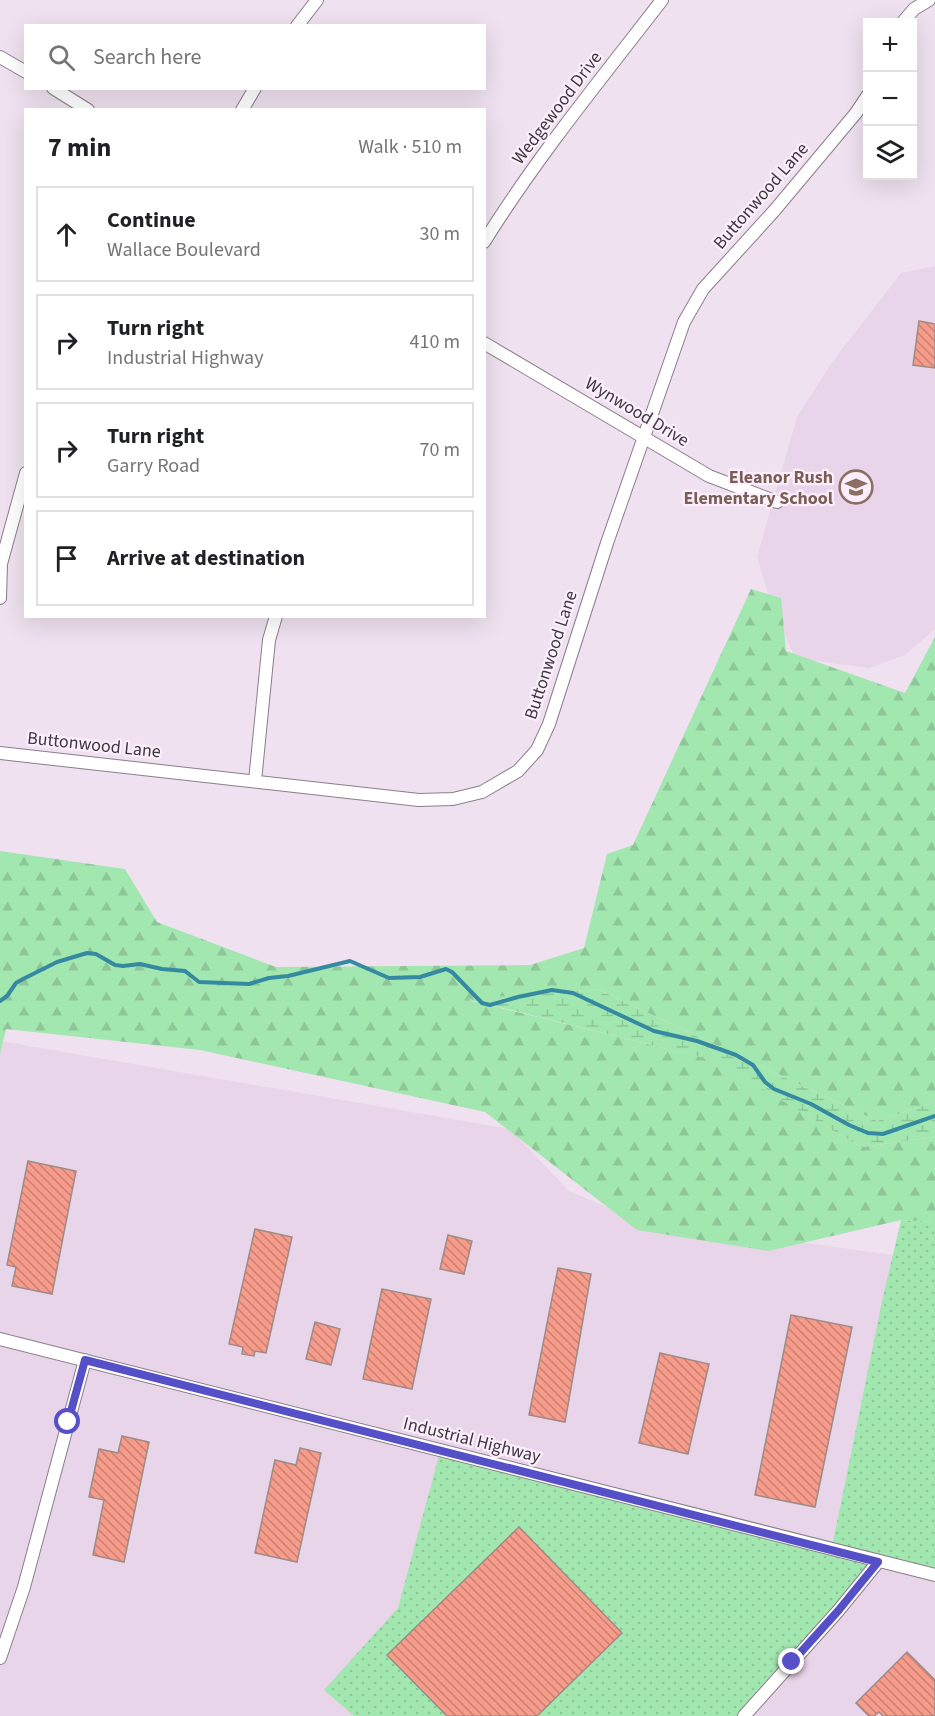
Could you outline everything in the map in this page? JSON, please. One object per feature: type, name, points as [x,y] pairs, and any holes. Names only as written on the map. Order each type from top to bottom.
[{"type":"street","points":[[299,24],[317,0]]},
{"type":"street","name":"Wedgewood Drive","points":[[486,239],[543,154],[662,0]]},
{"type":"street","points":[[906,18],[914,9],[929,0]]},
{"type":"street","points":[[0,57],[24,71]]},
{"type":"street","points":[[56,90],[85,108]]},
{"type":"street","points":[[243,108],[254,90]]},
{"type":"street","name":"Buttonwood Lane","points":[[0,753],[419,800],[453,799],[482,792],[518,771],[537,750],[549,724],[607,543],[684,322],[703,289],[781,202],[863,101]]},
{"type":"street","name":"Wynwood Drive","points":[[486,344],[710,476],[777,501]]},
{"type":"street","points":[[0,598],[1,564],[24,480]]},
{"type":"street","points":[[255,782],[269,640],[275,618]]},
{"type":"street","name":"Industrial Highway","points":[[0,1339],[935,1575]]},
{"type":"street","points":[[0,1659],[24,1587],[85,1360]]},
{"type":"street","points":[[744,1716],[838,1611],[878,1562]]},
{"type":"shaded area","name":"Eleanor Rush Elementary School","points":[[935,266],[935,629],[905,655],[869,668],[795,658],[772,606],[757,557],[797,417],[833,361],[901,273]]},
{"type":"shaded area","points":[[0,1041],[510,1129],[569,1191],[635,1219],[935,1261],[935,1716],[0,1716]]},
{"type":"green space","points":[[751,589],[781,598],[786,651],[905,693],[935,637],[935,1102],[877,1121],[597,989],[469,1000],[716,1061],[861,1147],[935,1137],[935,1222],[901,1220],[768,1251],[637,1230],[485,1112],[200,1050],[6,1029],[0,1054],[0,851],[125,869],[157,922],[276,967],[530,965],[584,948],[607,854],[633,845]]},
{"type":"green space","points":[[597,989],[877,1121],[935,1102],[935,1137],[861,1147],[715,1061],[467,999]]},
{"type":"green space","points":[[901,1220],[935,1222],[935,1578],[879,1564],[747,1716],[354,1716],[324,1690],[398,1608],[442,1444],[833,1542],[882,1301]]},
{"type":"building","points":[[919,321],[935,324],[935,368],[913,365]]},
{"type":"building","points":[[28,1161],[76,1171],[52,1294],[12,1286],[16,1267],[7,1265]]},
{"type":"building","points":[[255,1229],[292,1237],[266,1353],[255,1351],[254,1356],[242,1354],[243,1347],[229,1344]]},
{"type":"building","points":[[448,1235],[472,1241],[464,1274],[440,1269]]},
{"type":"building","points":[[558,1268],[591,1274],[565,1422],[529,1415]]},
{"type":"building","points":[[382,1289],[431,1299],[412,1389],[363,1379]]},
{"type":"building","points":[[791,1315],[852,1327],[815,1507],[755,1495]]},
{"type":"building","points":[[315,1322],[340,1329],[331,1365],[306,1359]]},
{"type":"building","points":[[660,1353],[709,1364],[688,1454],[639,1443]]},
{"type":"building","points":[[122,1436],[149,1442],[124,1562],[93,1555],[104,1500],[89,1497],[99,1449],[118,1453]]},
{"type":"building","points":[[300,1448],[321,1453],[297,1562],[255,1553],[275,1460],[296,1465]]},
{"type":"building","points":[[519,1527],[622,1633],[537,1716],[447,1716],[387,1655]]},
{"type":"building","points":[[907,1652],[935,1680],[935,1716],[883,1716],[879,1712],[874,1716],[869,1716],[856,1703]]},
{"type":"waterway","points":[[0,1001],[7,996],[16,983],[23,979],[57,962],[87,953],[96,954],[115,965],[140,964],[185,971],[199,982],[249,984],[350,961],[389,978],[420,977],[446,969],[452,972],[482,1003],[490,1005],[552,990],[573,993],[654,1031],[697,1041],[736,1055],[753,1065],[765,1082],[774,1089],[811,1104],[868,1133],[883,1134],[935,1116]]},
{"type":"place","name":"Eleanor Rush Elementary School","points":[[856,487]]},
{"type":"route","points":[[68,1422],[85,1360],[878,1562],[792,1662]]}]
